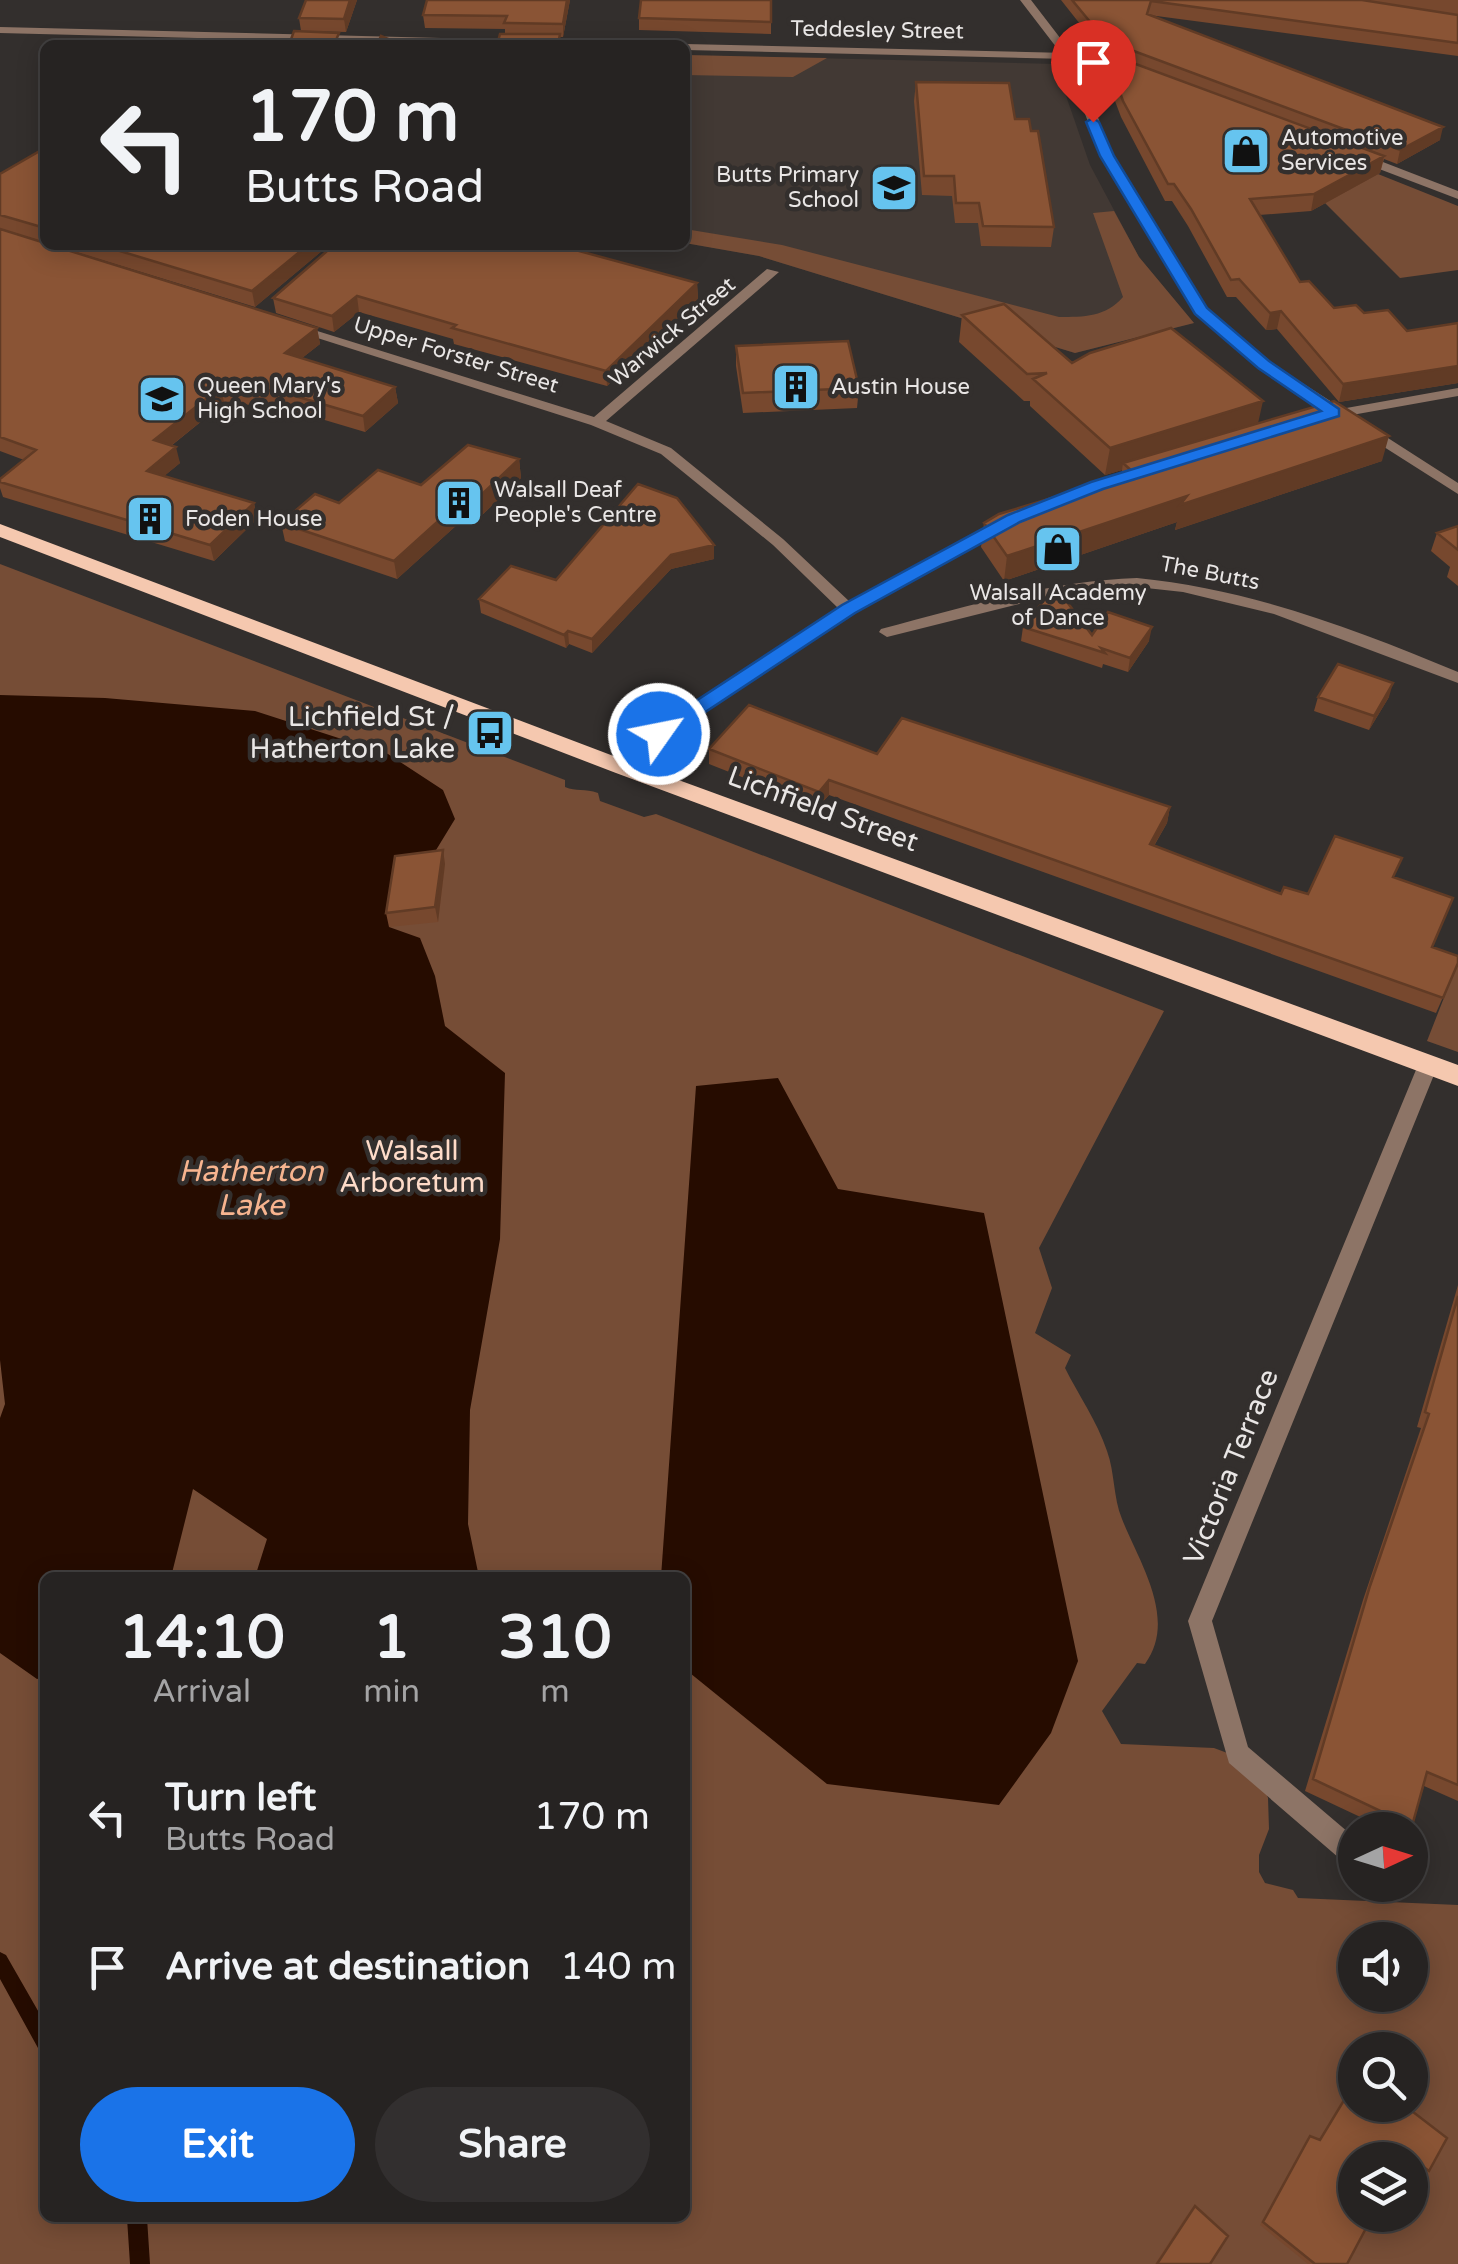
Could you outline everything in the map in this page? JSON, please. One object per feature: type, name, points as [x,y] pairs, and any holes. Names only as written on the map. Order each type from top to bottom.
[{"type":"highway","name":"Lichfield Street","points":[[0,530],[624,768],[1458,1076]]},
{"type":"street","points":[[1025,0],[1068,56],[1107,156],[1201,310],[1263,364],[1458,490]]},
{"type":"street","points":[[0,30],[292,40]]},
{"type":"street","name":"Teddesley Street","points":[[690,47],[1068,56],[1139,70]]},
{"type":"street","points":[[1335,147],[1458,195]]},
{"type":"street","name":"Warwick Street","points":[[596,422],[772,272]]},
{"type":"street","name":"Upper Forster Street","points":[[275,322],[596,422],[666,451],[778,542],[848,609]]},
{"type":"street","points":[[1305,422],[1334,413],[1458,392]]},
{"type":"street","points":[[659,734],[848,609],[1014,518]]},
{"type":"street","name":"The Butts","points":[[886,632],[1095,584],[1163,584],[1273,608],[1458,678]]},
{"type":"street","name":"Victoria Terrace","points":[[1338,1841],[1238,1754],[1200,1620],[1428,1065]]},
{"type":"shaded area","name":"Butts Primary School","points":[[690,55],[1055,64],[1090,165],[1139,257],[1194,323],[1075,353],[759,256],[690,244]]},
{"type":"green space","points":[[690,55],[827,58],[793,77],[690,75]]},
{"type":"green space","points":[[1378,174],[1458,206],[1458,270],[1400,278],[1325,203]]},
{"type":"green space","points":[[1114,211],[1139,257],[1194,323],[1075,353],[759,256],[690,244],[690,230],[782,245],[1059,317],[1077,317],[1102,312],[1123,297],[1093,213]]},
{"type":"green space","name":"Walsall Arboretum","points":[[0,564],[565,780],[565,787],[598,793],[600,801],[644,817],[656,814],[1164,1011],[1039,1248],[1052,1288],[1035,1333],[1071,1355],[1065,1368],[1103,1440],[1119,1511],[1157,1610],[1154,1647],[1145,1664],[1137,1663],[1102,1711],[1121,1744],[1214,1748],[1230,1754],[1264,1787],[1269,1829],[1259,1855],[1259,1872],[1265,1883],[1293,1890],[1298,1898],[1458,1905],[1458,2264],[0,2264]]},
{"type":"green space","points":[[1458,962],[1458,1052],[1427,1041]]},
{"type":"water","name":"Hatherton Lake","points":[[0,695],[105,698],[255,711],[388,754],[443,790],[455,819],[389,927],[420,938],[435,976],[445,1026],[505,1073],[500,1239],[470,1410],[468,1524],[478,1572],[257,1572],[267,1539],[193,1489],[172,1572],[40,1572],[37,1679],[0,1653],[0,1418],[5,1404],[0,1360]]},
{"type":"water","points":[[778,1078],[838,1189],[984,1213],[1078,1661],[1051,1733],[999,1805],[827,1784],[690,1673],[690,1572],[661,1572],[696,1086]]},
{"type":"building","points":[[306,0],[350,0],[344,19],[299,18]]},
{"type":"building","points":[[427,0],[567,0],[563,24],[504,23],[507,16],[423,15]]},
{"type":"building","points":[[641,0],[771,0],[771,22],[639,18]]},
{"type":"building","points":[[1072,0],[1362,0],[1458,15],[1458,43],[1151,1],[1147,14],[1443,127],[1400,150],[1115,44],[1100,42],[1101,35]]},
{"type":"building","points":[[294,31],[339,33],[336,40],[291,40]]},
{"type":"building","points":[[500,34],[560,34],[559,40],[498,40]]},
{"type":"building","points":[[1106,53],[1384,156],[1314,194],[1250,199],[1300,282],[1309,281],[1334,308],[1356,305],[1364,313],[1388,310],[1407,331],[1458,323],[1458,366],[1343,384],[1281,311],[1270,313],[1239,279],[1231,280],[1191,209],[1174,184],[1168,184],[1123,101]]},
{"type":"building","points":[[916,82],[1009,83],[1015,119],[1029,119],[1031,131],[1038,131],[1054,227],[983,226],[979,203],[956,203],[954,176],[924,176]]},
{"type":"building","points":[[40,151],[40,227],[0,215],[0,174]]},
{"type":"building","name":"Queen Mary's High School","points":[[0,229],[40,241],[40,250],[67,250],[317,328],[285,353],[395,387],[363,416],[278,391],[221,387],[154,440],[176,447],[147,471],[254,503],[210,545],[0,482],[36,450],[0,437]]},
{"type":"building","points":[[117,250],[302,250],[252,291]]},
{"type":"building","points":[[328,250],[575,250],[697,283],[606,371],[452,328],[456,325],[357,296],[332,316],[273,298]]},
{"type":"building","points":[[1004,304],[1072,363],[1090,353],[1171,328],[1263,401],[1110,448],[1033,379],[1047,373],[1027,374],[962,315]]},
{"type":"building","points":[[848,341],[859,388],[743,393],[736,346]]},
{"type":"building","points":[[1334,401],[1389,436],[1180,505],[1187,496],[1007,556],[984,523],[999,514],[1134,473],[1123,463]]},
{"type":"building","points":[[468,445],[519,459],[477,499],[467,495],[394,561],[281,523],[315,494],[339,503],[378,470],[421,485]]},
{"type":"building","points":[[638,484],[677,498],[714,545],[671,555],[592,639],[568,631],[564,635],[479,599],[511,566],[556,580]]},
{"type":"building","points":[[1458,526],[1458,550],[1437,533]]},
{"type":"building","points":[[1055,586],[1092,635],[1108,612],[1152,627],[1130,658],[1023,627]]},
{"type":"building","points":[[1338,664],[1393,683],[1374,716],[1318,697]]},
{"type":"building","points":[[749,705],[877,754],[902,718],[1170,807],[1150,844],[1281,894],[1284,887],[1308,894],[1335,836],[1402,858],[1393,877],[1453,898],[1432,947],[1458,956],[1458,963],[1443,998],[829,780],[819,792],[709,749]]},
{"type":"building","points":[[443,850],[435,907],[386,913],[395,856]]},
{"type":"building","points":[[1458,1296],[1458,1785],[1427,1772],[1416,1812],[1383,1812],[1313,1779],[1370,1586],[1429,1414],[1425,1412]]},
{"type":"building","points":[[1338,2110],[1338,2122],[1426,2122],[1447,2138],[1429,2171],[1428,2142],[1338,2142],[1338,2232],[1364,2232],[1347,2264],[1315,2264],[1263,2222],[1310,2136],[1320,2140]]},
{"type":"building","points":[[1195,2206],[1228,2236],[1210,2264],[1157,2264]]},
{"type":"waterway","points":[[0,1961],[40,2032]]},
{"type":"waterway","points":[[137,2222],[140,2264]]},
{"type":"place","name":"Automotive Services","points":[[1246,151]]},
{"type":"place","name":"Butts Primary School","points":[[894,188]]},
{"type":"place","name":"Austin House","points":[[796,387]]},
{"type":"place","name":"Queen Mary's High School","points":[[162,399]]},
{"type":"place","name":"Walsall Deaf People's Centre","points":[[459,503]]},
{"type":"place","name":"Foden House","points":[[150,519]]},
{"type":"place","name":"Walsall Academy of Dance","points":[[1058,549]]},
{"type":"place","name":"Lichfield St / Hatherton Lake","points":[[490,733]]},
{"type":"route","points":[[659,734],[848,609],[1014,518],[1097,486],[1334,413],[1263,364],[1201,310],[1107,156],[1093,122]]}]
